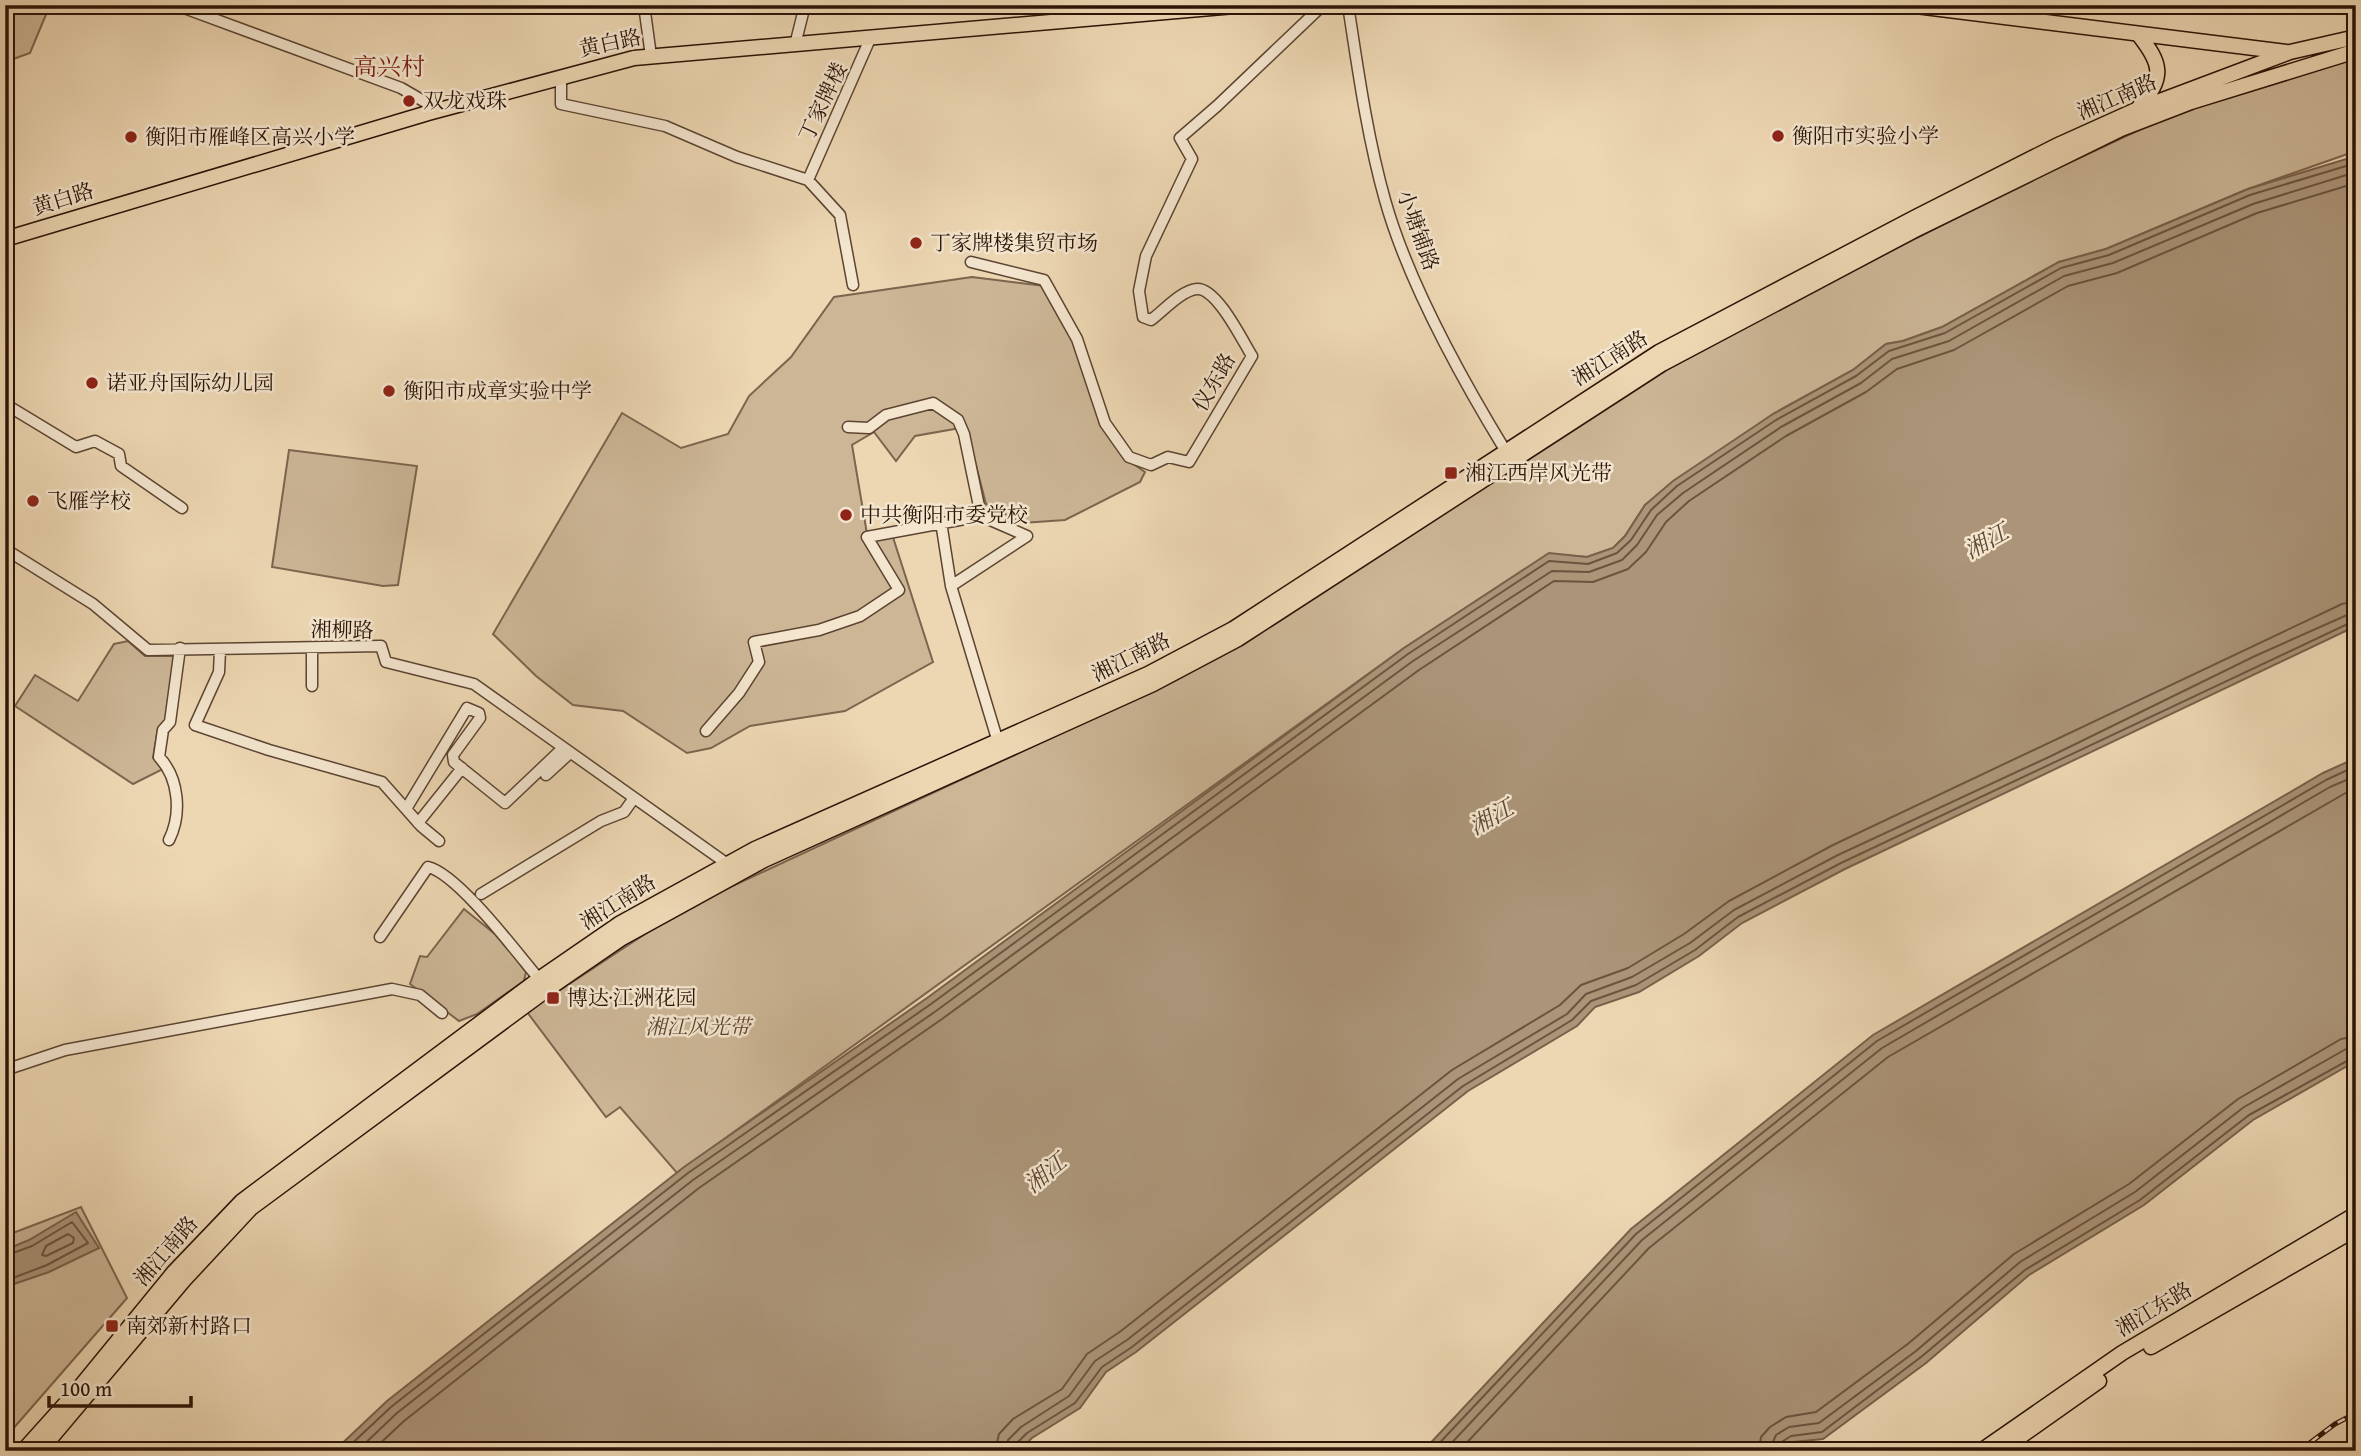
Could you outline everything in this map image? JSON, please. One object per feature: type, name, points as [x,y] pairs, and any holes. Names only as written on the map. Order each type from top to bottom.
[{"type":"main road","name":"黄白路","points":[[5,239],[439,110],[561,76],[652,55],[870,39],[1246,5]]},
{"type":"main road","points":[[1908,5],[2290,52],[2309,64]]},
{"type":"main road","points":[[2136,110],[2153,90],[2158,69],[2154,54],[2138,34]]},
{"type":"main road","name":"湘江南路","points":[[23,1451],[76,1392],[174,1272],[242,1201],[539,979],[619,924],[726,863],[1148,674],[1233,629],[1659,352],[2044,152],[2136,110],[2290,52],[2356,37]]},
{"type":"main road","name":"湘江南路","points":[[40,1451],[184,1280],[251,1208],[545,991],[622,938],[764,860],[1153,684],[1238,639],[1662,364],[1913,231],[2121,130],[2192,102],[2356,51]]},
{"type":"main road","name":"湘江东路","points":[[1981,1451],[2122,1353],[2356,1214]]},
{"type":"main road","name":"湘江东路","points":[[2000,1451],[2129,1359],[2356,1229]]},
{"type":"street","points":[[176,5],[401,88],[439,110]]},
{"type":"street","points":[[643,5],[652,55]]},
{"type":"street","points":[[796,45],[805,5]]},
{"type":"street","name":"仪东路","points":[[971,262],[1044,280],[1077,339],[1105,423],[1129,457],[1151,465],[1168,457],[1189,462],[1252,356],[1216,299],[1206,290],[1195,289],[1185,293],[1151,320],[1143,317],[1139,291],[1146,256],[1192,159],[1180,138],[1323,5]]},
{"type":"street","name":"小塘铺路","points":[[1348,5],[1366,124],[1385,201],[1410,270],[1478,405],[1505,450]]},
{"type":"street","name":"丁家牌楼","points":[[808,180],[870,39]]},
{"type":"street","points":[[561,76],[561,104],[665,126],[737,157],[808,180],[840,215],[853,285]]},
{"type":"street","points":[[848,427],[869,428],[886,415],[933,403],[958,420],[961,427],[981,516]]},
{"type":"street","points":[[5,404],[76,447],[95,441],[119,454],[121,466],[182,508]]},
{"type":"street","points":[[706,731],[739,693],[759,662],[754,642],[819,630],[860,616],[899,590],[867,537],[981,516],[1027,536],[951,586]]},
{"type":"street","points":[[941,522],[951,586],[998,741]]},
{"type":"street","name":"湘柳路","points":[[5,550],[93,604],[148,650],[381,646],[386,662],[474,684],[726,863]]},
{"type":"street","points":[[169,840],[176,827],[177,803],[168,767],[159,757],[163,730],[170,722],[180,648]]},
{"type":"street","points":[[312,648],[312,687]]},
{"type":"street","points":[[220,650],[219,673],[195,725],[269,750],[382,782],[418,823],[439,841]]},
{"type":"street","points":[[406,809],[470,707],[481,715],[453,755],[454,762],[505,803],[566,751]]},
{"type":"street","points":[[418,823],[462,768]]},
{"type":"street","points":[[481,894],[601,821],[624,812],[634,798]]},
{"type":"street","points":[[380,937],[428,867],[437,869],[461,891],[539,979]]},
{"type":"street","points":[[5,1070],[65,1050],[392,989],[420,995],[442,1013]]},
{"type":"green space","points":[[5,5],[50,5],[30,53],[5,62]]},
{"type":"green space","name":"湘江风光带","points":[[2356,58],[2356,151],[2248,189],[2106,249],[2059,262],[1942,327],[1886,344],[1853,370],[1773,414],[1645,505],[1625,536],[1613,548],[1587,557],[1549,554],[1404,648],[677,1173],[620,1107],[606,1117],[527,1012],[683,909],[1178,679],[1484,488],[1662,372],[1750,324],[1994,198],[2167,117]]},
{"type":"green space","name":"中共衡阳市委党校","points":[[972,277],[1045,286],[1075,343],[1125,458],[1145,472],[1140,482],[1065,520],[1022,523],[986,504],[966,427],[915,436],[896,461],[874,432],[852,445],[867,534],[890,528],[933,662],[845,711],[750,726],[711,748],[687,753],[623,711],[573,705],[536,676],[493,634],[622,413],[681,448],[728,434],[749,396],[791,357],[834,297]]},
{"type":"green space","points":[[289,450],[417,466],[398,585],[383,586],[272,567]]},
{"type":"green space","points":[[128,641],[145,656],[175,656],[166,719],[158,728],[153,758],[163,769],[133,784],[15,706],[35,675],[78,701],[114,644]]},
{"type":"green space","points":[[464,909],[501,939],[526,972],[524,981],[477,1014],[459,1021],[410,984],[420,956],[427,957]]},
{"type":"green space","points":[[81,1207],[127,1298],[5,1438],[5,1236]]},
{"type":"water","name":"湘江","points":[[2356,156],[2356,626],[1845,869],[1742,923],[1699,956],[1639,992],[1595,1007],[1577,1026],[1468,1091],[1136,1352],[1106,1372],[1080,1408],[1032,1438],[1019,1451],[334,1451],[387,1401],[684,1167],[927,998],[1404,648],[1549,553],[1587,557],[1613,548],[1625,536],[1645,505],[1673,481],[1773,414],[1853,370],[1886,344],[1942,327],[2059,262],[2106,249],[2248,189]]},
{"type":"water","points":[[2356,758],[2356,1061],[2253,1120],[2144,1205],[2029,1275],[1926,1363],[1823,1439],[1793,1442],[1782,1451],[1423,1451],[1631,1229],[1873,1035],[2323,773]]},
{"type":"water","points":[[76,1212],[99,1248],[49,1272],[5,1287],[5,1250],[29,1240]]},
{"type":"railway","points":[[2299,1451],[2335,1424],[2356,1413]]},
{"type":"place","name":"双龙戏珠","points":[[409,101]]},
{"type":"place","name":"衡阳市实验小学","points":[[1778,136]]},
{"type":"place","name":"衡阳市雁峰区高兴小学","points":[[131,137]]},
{"type":"place","name":"丁家牌楼集贸市场","points":[[916,243]]},
{"type":"place","name":"诺亚舟国际幼儿园","points":[[92,383]]},
{"type":"place","name":"衡阳市成章实验中学","points":[[389,391]]},
{"type":"place","name":"湘江西岸风光带","points":[[1451,473]]},
{"type":"place","name":"飞雁学校","points":[[33,501]]},
{"type":"place","name":"中共衡阳市委党校","points":[[846,515]]},
{"type":"place","name":"博达·江洲花园","points":[[553,998]]},
{"type":"place","name":"南郊新村路口","points":[[112,1326]]},
{"type":"district","name":"高兴村","points":[[389,67]]}]
